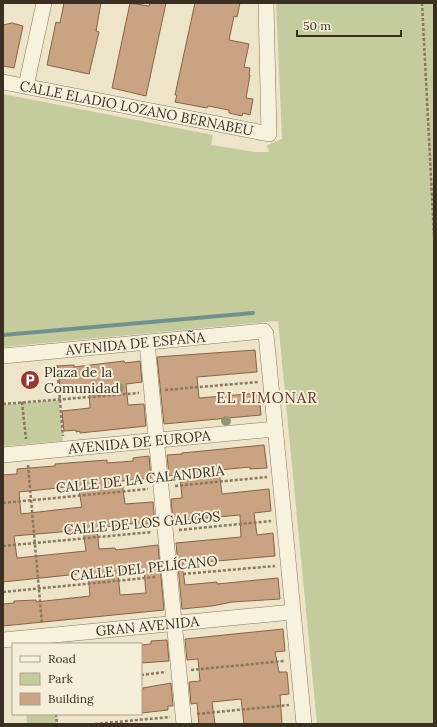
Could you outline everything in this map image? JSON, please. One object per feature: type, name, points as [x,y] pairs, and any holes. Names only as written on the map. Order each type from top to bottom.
[{"type":"street","points":[[26,86],[44,3]]},
{"type":"street","name":"CALLE ELADIO LOZANO BERNABEU","points":[[3,82],[269,134],[266,3]]},
{"type":"street","name":"AVENIDA DE ESPAÑA","points":[[3,356],[264,331],[266,334],[275,429]]},
{"type":"street","points":[[147,343],[184,724]]},
{"type":"street","points":[[275,429],[304,724]]},
{"type":"street","name":"AVENIDA DE EUROPA","points":[[3,455],[275,429]]},
{"type":"street","name":"GRAN AVENIDA","points":[[3,640],[292,612]]},
{"type":"path","points":[[422,3],[434,236]]},
{"type":"path","points":[[56,359],[64,442]]},
{"type":"path","points":[[22,402],[44,636]]},
{"type":"path","name":"CALLE DE LA CALANDRIA","points":[[3,503],[280,476]]},
{"type":"path","name":"CALLE DE LOS GALGOS","points":[[3,546],[284,520]]},
{"type":"path","name":"CALLE DEL PELÍCANO","points":[[3,592],[288,564]]},
{"type":"path","points":[[142,675],[297,659]]},
{"type":"green space","points":[[276,3],[434,3],[434,724],[317,724],[278,321],[3,347],[3,94],[213,135],[211,145],[255,152],[269,152],[267,145],[282,139]]},
{"type":"green space","points":[[59,400],[63,441],[3,446],[3,405]]},
{"type":"green space","points":[[26,715],[55,715],[56,724],[27,724]]},
{"type":"building","points":[[64,3],[101,3],[96,31],[99,32],[89,74],[47,65],[56,22],[60,23]]},
{"type":"building","points":[[130,3],[149,6],[150,3],[166,3],[146,96],[112,88]]},
{"type":"building","points":[[195,3],[240,3],[237,17],[234,16],[229,40],[249,44],[244,67],[250,68],[246,98],[253,99],[250,115],[243,113],[242,116],[229,113],[229,110],[208,106],[207,108],[175,102],[177,95],[175,95]]},
{"type":"building","points":[[12,23],[23,26],[14,68],[3,66],[3,25]]},
{"type":"building","points":[[255,350],[257,372],[197,377],[199,398],[259,393],[261,415],[164,424],[157,357]]},
{"type":"building","points":[[124,361],[125,363],[140,361],[142,382],[126,384],[128,405],[144,404],[146,426],[80,433],[80,431],[76,432],[76,430],[64,431],[62,411],[90,408],[89,387],[60,390],[58,366],[74,365],[74,367]]},
{"type":"building","points":[[264,445],[267,468],[250,469],[250,467],[219,470],[222,494],[269,489],[271,511],[254,513],[257,535],[273,533],[275,556],[182,564],[185,585],[217,582],[217,584],[278,578],[280,599],[232,602],[182,609],[176,543],[241,537],[240,515],[173,521],[171,499],[182,498],[180,475],[169,476],[167,455]]},
{"type":"building","points":[[149,456],[151,478],[122,481],[125,504],[153,502],[155,523],[139,525],[139,523],[97,528],[99,549],[115,548],[116,550],[158,545],[164,610],[3,626],[3,604],[14,603],[14,601],[36,600],[36,602],[90,596],[88,573],[3,582],[3,475],[17,474],[17,469],[55,466],[55,464],[107,460],[107,463],[133,461],[133,458]],"holes":[[[78,486],[82,507],[21,514],[19,492]],[[83,530],[86,551],[17,558],[14,536]],[[144,570],[146,593],[120,595],[118,573]]]},
{"type":"building","points":[[283,629],[285,651],[275,652],[279,672],[287,672],[289,694],[280,695],[282,724],[244,724],[241,699],[212,702],[215,724],[199,724],[197,703],[191,704],[189,682],[200,681],[198,659],[187,660],[185,639]]},
{"type":"building","points":[[167,640],[169,661],[142,663],[142,645],[151,644],[151,641]]},
{"type":"building","points":[[171,683],[173,706],[168,706],[168,710],[142,713],[143,688]]},
{"type":"waterway","points":[[3,335],[253,313]]},
{"type":"place","name":"Plaza de la Comunidad","points":[[30,380]]},
{"type":"district","name":"EL LIMONAR","points":[[267,398]]}]
